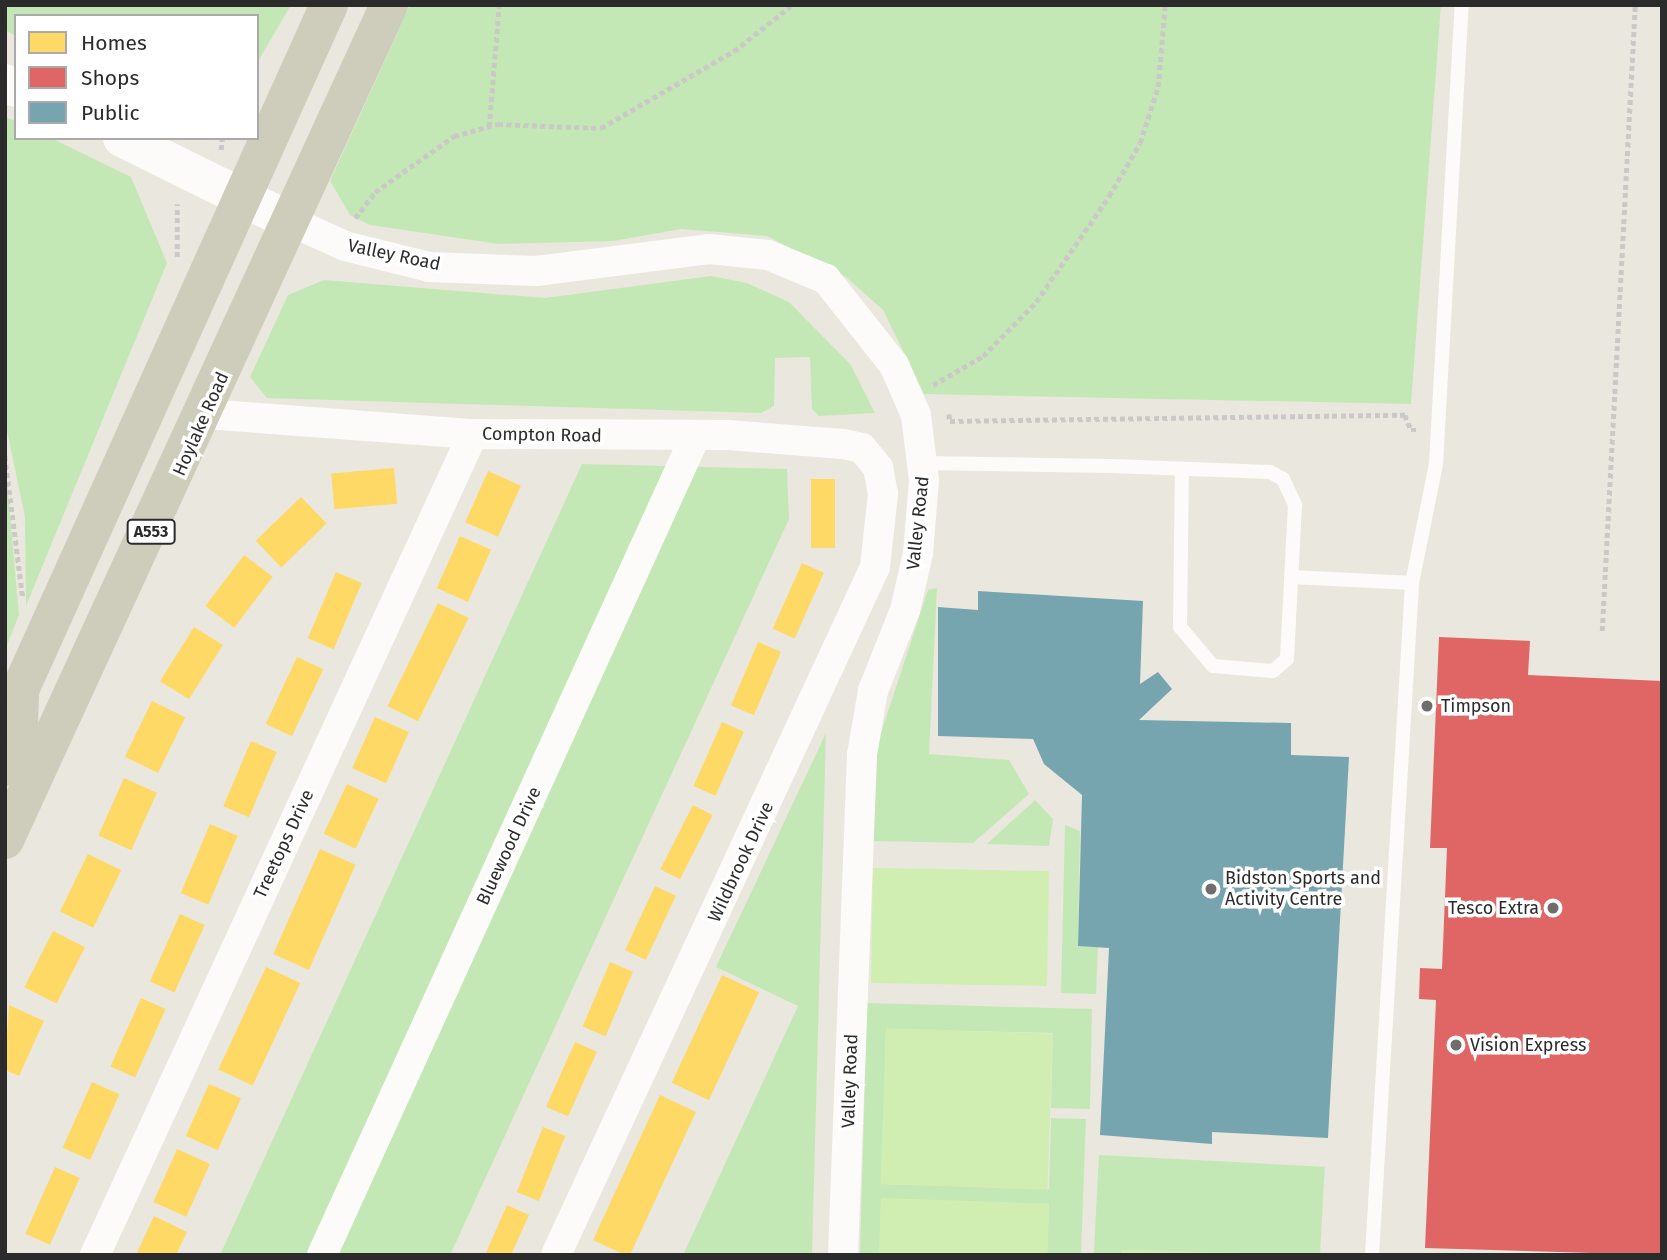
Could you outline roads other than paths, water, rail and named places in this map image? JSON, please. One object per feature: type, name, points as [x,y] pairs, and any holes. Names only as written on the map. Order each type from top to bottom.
[{"type":"main road","points":[[5,768],[19,723],[20,690],[329,5]]},
{"type":"main road","name":"Hoylake Road","points":[[5,840],[206,414],[290,221],[389,5]]},
{"type":"main road","points":[[126,140],[242,193],[290,221]]},
{"type":"street","name":"Valley Road","points":[[290,221],[337,242],[429,267],[536,271],[709,249],[768,255],[826,279],[867,324],[911,397],[924,463],[918,553],[905,610],[873,691],[862,755],[843,1255]]},
{"type":"street","name":"Compton Road","points":[[206,414],[473,433],[695,437],[843,444],[862,448],[872,459]]},
{"type":"street","name":"Treetops Drive","points":[[95,1255],[473,433]]},
{"type":"street","name":"Bluewood Drive","points":[[322,1255],[695,437]]},
{"type":"street","name":"Wildbrook Drive","points":[[556,1255],[875,568],[883,494],[872,459]]},
{"type":"lane","points":[[1372,1255],[1412,583],[1438,432],[1462,5]]},
{"type":"lane","points":[[924,463],[1182,469],[1270,472],[1283,479],[1296,505],[1292,577],[1282,666],[1224,669],[1198,653],[1178,619],[1182,469]]},
{"type":"lane","points":[[1292,577],[1412,583]]},
{"type":"place","name":"Timpson","points":[[1427,706]]},
{"type":"place","name":"Bidston Sports and Activity Centre","points":[[1211,889]]},
{"type":"place","name":"Tesco Extra","points":[[1553,908]]},
{"type":"place","name":"Vision Express","points":[[1456,1045]]}]
